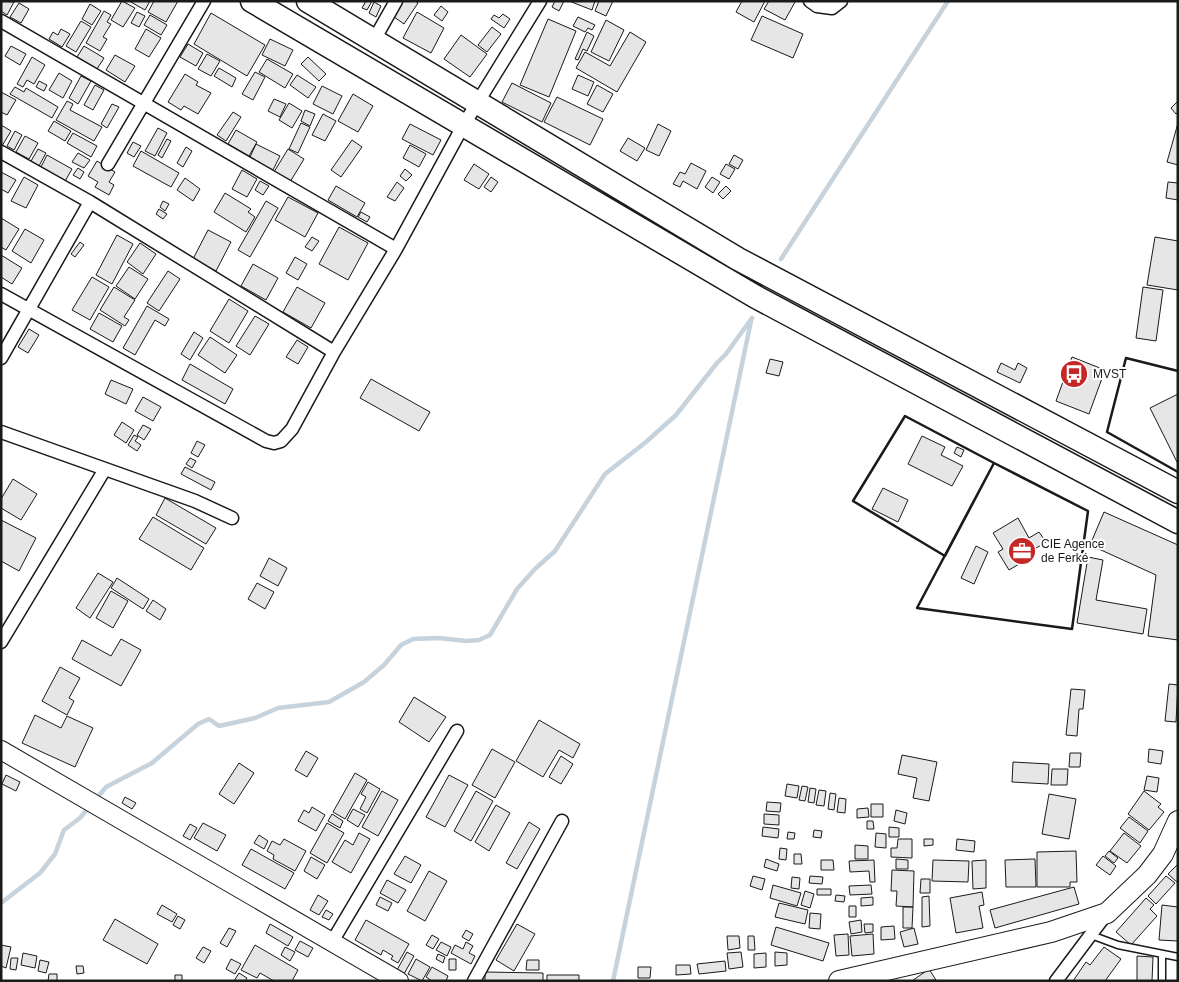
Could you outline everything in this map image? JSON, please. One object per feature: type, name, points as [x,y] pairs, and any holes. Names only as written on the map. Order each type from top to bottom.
[{"type":"highway","points":[[252,1],[756,297],[1178,522]]},
{"type":"highway","points":[[308,1],[738,259],[1178,492]]},
{"type":"main road","points":[[839,981],[864,978],[1051,932],[1106,913],[1147,875],[1162,854],[1178,822]]},
{"type":"street","points":[[108,164],[204,1]]},
{"type":"street","points":[[374,40],[396,1]]},
{"type":"street","points":[[1,294],[258,436],[274,443],[281,441],[292,429],[334,352],[396,249],[463,126],[540,1]]},
{"type":"street","points":[[810,1],[817,6],[832,8],[841,1]]},
{"type":"street","points":[[1,21],[396,249]]},
{"type":"street","points":[[1,152],[90,202],[334,352]]},
{"type":"street","points":[[1,358],[90,202]]},
{"type":"street","points":[[1,432],[195,501],[232,518]]},
{"type":"street","points":[[1,642],[105,469]]},
{"type":"street","points":[[332,942],[458,731]]},
{"type":"street","points":[[1,750],[400,981]]},
{"type":"street","points":[[474,981],[562,821]]},
{"type":"street","points":[[1056,981],[1106,913]]},
{"type":"lane","points":[[1091,935],[1118,945],[1178,957]]},
{"type":"lane","points":[[1162,954],[1162,981]]},
{"type":"building","points":[[1,1],[14,2],[7,15],[1,11]]},
{"type":"building","points":[[122,1],[135,8],[123,27],[111,20]]},
{"type":"building","points":[[129,1],[150,1],[145,10]]},
{"type":"building","points":[[154,1],[178,1],[166,22],[148,12]]},
{"type":"building","points":[[366,1],[372,1],[367,10],[362,8]]},
{"type":"building","points":[[399,1],[415,1],[418,3],[404,24],[390,14]]},
{"type":"building","points":[[555,1],[564,1],[559,11],[552,7]]},
{"type":"building","points":[[569,1],[595,1],[592,10]]},
{"type":"building","points":[[599,1],[613,1],[606,16],[595,11]]},
{"type":"building","points":[[742,1],[765,1],[754,22],[736,12]]},
{"type":"building","points":[[769,1],[795,2],[785,20],[764,9]]},
{"type":"building","points":[[374,2],[381,6],[376,17],[369,13]]},
{"type":"building","points":[[19,3],[29,9],[21,23],[10,17]]},
{"type":"building","points":[[90,4],[101,11],[92,25],[82,19]]},
{"type":"building","points":[[441,6],[448,12],[442,21],[434,15]]},
{"type":"building","points":[[104,11],[111,15],[107,22],[111,24],[103,37],[107,39],[100,51],[86,43]]},
{"type":"building","points":[[137,12],[145,16],[139,27],[131,23]]},
{"type":"building","points":[[417,12],[444,28],[431,53],[403,38]]},
{"type":"building","points":[[211,13],[265,45],[247,76],[194,44]]},
{"type":"building","points":[[503,14],[510,19],[504,28],[491,19],[494,15],[499,18]]},
{"type":"building","points":[[150,15],[167,25],[161,35],[144,25]]},
{"type":"building","points":[[762,16],[803,34],[793,58],[751,40]]},
{"type":"building","points":[[578,17],[595,25],[592,30],[588,28],[585,32],[573,26]]},
{"type":"building","points":[[548,19],[576,31],[549,97],[520,85]]},
{"type":"building","points":[[606,20],[624,30],[609,61],[591,52]]},
{"type":"building","points":[[81,21],[91,27],[76,52],[66,46]]},
{"type":"building","points":[[492,27],[501,34],[487,52],[478,45]]},
{"type":"building","points":[[61,29],[70,34],[62,47],[49,39],[53,32],[58,35]]},
{"type":"building","points":[[146,29],[161,38],[149,57],[135,49]]},
{"type":"building","points":[[587,32],[594,36],[587,51],[583,49],[578,60],[575,59]]},
{"type":"building","points":[[630,32],[646,42],[617,92],[576,68],[585,52],[610,66]]},
{"type":"building","points":[[461,35],[487,54],[470,77],[444,59]]},
{"type":"building","points":[[270,39],[293,50],[285,66],[262,55]]},
{"type":"building","points":[[188,44],[203,53],[196,66],[180,57]]},
{"type":"building","points":[[11,46],[26,54],[20,65],[5,56]]},
{"type":"building","points":[[84,46],[104,58],[97,69],[77,57]]},
{"type":"building","points":[[207,54],[220,61],[211,76],[198,69]]},
{"type":"building","points":[[115,55],[135,66],[125,82],[106,70]]},
{"type":"building","points":[[32,57],[45,65],[34,84],[27,80],[23,87],[17,84]]},
{"type":"building","points":[[308,57],[326,74],[319,81],[301,64]]},
{"type":"building","points":[[267,59],[293,74],[285,88],[259,72]]},
{"type":"building","points":[[219,68],[236,78],[232,87],[214,76]]},
{"type":"building","points":[[255,72],[265,77],[253,100],[242,94]]},
{"type":"building","points":[[59,73],[72,81],[63,98],[49,90]]},
{"type":"building","points":[[185,74],[198,82],[196,85],[211,93],[198,114],[184,106],[181,110],[168,102]]},
{"type":"building","points":[[297,75],[316,87],[308,98],[290,85]]},
{"type":"building","points":[[578,75],[594,82],[588,96],[572,89]]},
{"type":"building","points":[[81,76],[91,81],[78,104],[69,98]]},
{"type":"building","points":[[39,81],[47,85],[44,91],[36,87]]},
{"type":"building","points":[[512,83],[551,103],[542,122],[502,102]]},
{"type":"building","points":[[95,85],[104,90],[93,110],[84,105]]},
{"type":"building","points":[[597,85],[613,94],[603,112],[587,104]]},
{"type":"building","points":[[322,86],[342,96],[333,114],[313,104]]},
{"type":"building","points":[[15,87],[24,92],[26,88],[58,107],[52,118],[10,94]]},
{"type":"building","points":[[1,92],[16,100],[7,115],[1,112]]},
{"type":"building","points":[[353,94],[373,106],[358,132],[338,121]]},
{"type":"building","points":[[557,97],[603,119],[590,145],[544,122]]},
{"type":"building","points":[[274,99],[286,104],[280,117],[268,111]]},
{"type":"building","points":[[67,101],[73,104],[70,110],[102,127],[94,141],[56,120]]},
{"type":"building","points":[[1178,101],[1178,112],[1176,114],[1171,108]]},
{"type":"building","points":[[289,103],[302,111],[292,128],[279,120]]},
{"type":"building","points":[[112,104],[119,107],[107,128],[101,124]]},
{"type":"building","points":[[305,110],[315,114],[310,126],[301,121]]},
{"type":"building","points":[[233,112],[241,117],[226,141],[217,135]]},
{"type":"building","points":[[323,114],[336,121],[325,141],[312,135]]},
{"type":"building","points":[[54,121],[71,131],[65,141],[48,131]]},
{"type":"building","points":[[301,123],[310,127],[298,153],[289,149]]},
{"type":"building","points":[[1178,123],[1178,165],[1167,162]]},
{"type":"building","points":[[410,124],[441,140],[433,155],[402,139]]},
{"type":"building","points":[[658,124],[671,131],[659,156],[646,150]]},
{"type":"building","points":[[1,125],[11,131],[2,146],[1,145]]},
{"type":"building","points":[[158,128],[167,133],[155,156],[145,151]]},
{"type":"building","points":[[236,130],[257,142],[249,156],[228,144]]},
{"type":"building","points":[[15,131],[22,135],[14,150],[7,146]]},
{"type":"building","points":[[73,133],[97,146],[91,157],[67,143]]},
{"type":"building","points":[[25,136],[38,143],[29,159],[16,152]]},
{"type":"building","points":[[628,138],[645,148],[637,161],[620,151]]},
{"type":"building","points":[[167,139],[171,141],[162,158],[158,155]]},
{"type":"building","points":[[352,140],[362,147],[341,177],[331,170]]},
{"type":"building","points":[[133,142],[141,146],[134,157],[127,153]]},
{"type":"building","points":[[256,144],[280,156],[273,170],[250,157]]},
{"type":"building","points":[[410,145],[426,154],[419,167],[403,158]]},
{"type":"building","points":[[186,147],[192,151],[183,167],[177,163]]},
{"type":"building","points":[[38,149],[46,153],[39,166],[31,161]]},
{"type":"building","points":[[288,149],[304,159],[290,182],[274,172]]},
{"type":"building","points":[[141,151],[179,173],[171,187],[133,166]]},
{"type":"building","points":[[78,153],[90,160],[84,168],[72,162]]},
{"type":"building","points":[[47,155],[72,169],[64,183],[40,169]]},
{"type":"building","points":[[734,155],[743,160],[738,169],[729,164]]},
{"type":"building","points":[[97,161],[115,172],[109,182],[114,185],[109,195],[95,187],[98,182],[88,176]]},
{"type":"building","points":[[691,163],[706,171],[697,189],[683,181],[680,187],[673,184],[680,172],[685,174]]},
{"type":"building","points":[[474,164],[489,174],[479,189],[464,180]]},
{"type":"building","points":[[726,164],[735,169],[729,179],[720,174]]},
{"type":"building","points":[[78,168],[84,172],[80,179],[73,175]]},
{"type":"building","points":[[405,169],[412,175],[406,181],[400,176]]},
{"type":"building","points":[[242,170],[257,179],[247,197],[232,189]]},
{"type":"building","points":[[1,172],[16,180],[8,193],[1,189]]},
{"type":"building","points":[[24,177],[38,185],[26,208],[11,201]]},
{"type":"building","points":[[491,177],[498,182],[491,192],[484,187]]},
{"type":"building","points":[[712,177],[720,182],[713,193],[705,187]]},
{"type":"building","points":[[185,178],[200,189],[193,201],[177,190]]},
{"type":"building","points":[[260,181],[269,186],[263,195],[255,190]]},
{"type":"building","points":[[397,182],[404,188],[395,201],[387,197]]},
{"type":"building","points":[[1168,182],[1178,183],[1178,200],[1166,198]]},
{"type":"building","points":[[336,186],[365,203],[357,217],[328,200]]},
{"type":"building","points":[[726,186],[731,191],[723,199],[718,194]]},
{"type":"building","points":[[225,193],[251,209],[248,212],[255,217],[246,232],[214,212]]},
{"type":"building","points":[[288,197],[318,213],[305,237],[275,220]]},
{"type":"building","points":[[163,201],[169,204],[165,211],[160,207]]},
{"type":"building","points":[[266,201],[278,208],[250,257],[238,250]]},
{"type":"building","points":[[159,209],[167,214],[163,219],[156,214]]},
{"type":"building","points":[[361,212],[370,217],[367,222],[358,217]]},
{"type":"building","points":[[1,218],[19,229],[6,250],[1,247]]},
{"type":"building","points":[[339,227],[368,243],[348,280],[319,264]]},
{"type":"building","points":[[25,229],[44,240],[31,263],[12,251]]},
{"type":"building","points":[[208,230],[231,242],[216,271],[193,259]]},
{"type":"building","points":[[117,235],[133,244],[112,284],[96,275]]},
{"type":"building","points":[[312,237],[319,241],[312,251],[305,247]]},
{"type":"building","points":[[1155,237],[1178,241],[1178,290],[1147,285]]},
{"type":"building","points":[[80,242],[84,245],[75,257],[71,254]]},
{"type":"building","points":[[140,243],[156,254],[143,274],[127,262]]},
{"type":"building","points":[[1,255],[22,268],[12,284],[1,277]]},
{"type":"building","points":[[295,257],[307,264],[298,280],[286,273]]},
{"type":"building","points":[[253,264],[278,278],[266,300],[241,286]]},
{"type":"building","points":[[129,267],[148,279],[135,299],[116,286]]},
{"type":"building","points":[[168,271],[180,279],[159,311],[147,303]]},
{"type":"building","points":[[92,277],[109,287],[90,320],[72,310]]},
{"type":"building","points":[[114,287],[135,300],[124,317],[129,320],[125,326],[100,310]]},
{"type":"building","points":[[297,287],[325,303],[311,328],[283,312]]},
{"type":"building","points":[[1143,287],[1163,290],[1156,341],[1136,338]]},
{"type":"building","points":[[229,299],[248,311],[229,343],[210,331]]},
{"type":"building","points":[[147,306],[169,319],[165,326],[155,320],[135,355],[123,348]]},
{"type":"building","points":[[99,313],[122,326],[113,342],[90,329]]},
{"type":"building","points":[[255,316],[269,324],[250,355],[236,346]]},
{"type":"building","points":[[29,329],[39,335],[28,353],[18,347]]},
{"type":"building","points":[[194,332],[203,338],[190,360],[181,354]]},
{"type":"building","points":[[210,337],[237,355],[225,373],[198,355]]},
{"type":"building","points":[[297,340],[308,347],[298,364],[286,357]]},
{"type":"building","points":[[1072,357],[1105,370],[1089,414],[1056,401]]},
{"type":"building","points":[[770,359],[783,362],[779,376],[766,373]]},
{"type":"building","points":[[1001,363],[1015,370],[1018,363],[1027,368],[1020,383],[997,372]]},
{"type":"building","points":[[190,364],[233,389],[225,404],[182,380]]},
{"type":"building","points":[[371,379],[430,412],[419,431],[360,398]]},
{"type":"building","points":[[111,380],[133,389],[126,404],[105,394]]},
{"type":"building","points":[[1178,394],[1178,461],[1177,462],[1150,408]]},
{"type":"building","points":[[143,397],[161,407],[153,421],[135,411]]},
{"type":"building","points":[[122,422],[134,430],[126,443],[114,435]]},
{"type":"building","points":[[143,425],[151,429],[144,440],[137,435]]},
{"type":"building","points":[[134,435],[138,437],[135,441],[141,445],[137,451],[128,445]]},
{"type":"building","points":[[922,436],[945,447],[941,455],[963,466],[952,486],[908,464]]},
{"type":"building","points":[[197,441],[205,445],[198,457],[191,453]]},
{"type":"building","points":[[957,447],[964,450],[961,457],[954,453]]},
{"type":"building","points":[[190,458],[196,461],[192,468],[186,464]]},
{"type":"building","points":[[185,467],[215,482],[211,490],[181,474]]},
{"type":"building","points":[[13,479],[37,494],[21,520],[1,508],[1,499]]},
{"type":"building","points":[[883,488],[908,500],[898,522],[872,509]]},
{"type":"building","points":[[165,498],[216,528],[206,544],[156,515]]},
{"type":"building","points":[[1104,512],[1178,545],[1178,640],[1148,636],[1156,575],[1090,545]]},
{"type":"building","points":[[153,517],[204,548],[191,570],[139,539]]},
{"type":"building","points":[[1018,518],[1029,538],[1039,532],[1046,542],[1033,550],[1036,554],[1009,570],[998,552],[1003,549],[993,533]]},
{"type":"building","points":[[1,520],[36,538],[19,571],[1,561]]},
{"type":"building","points":[[976,546],[988,552],[974,584],[961,578]]},
{"type":"building","points":[[1088,557],[1103,560],[1096,600],[1147,609],[1143,634],[1077,623]]},
{"type":"building","points":[[269,558],[287,568],[278,586],[260,576]]},
{"type":"building","points":[[98,573],[113,582],[90,618],[76,608]]},
{"type":"building","points":[[117,578],[149,599],[143,609],[111,588]]},
{"type":"building","points":[[257,583],[274,592],[265,609],[248,599]]},
{"type":"building","points":[[111,591],[128,601],[113,628],[96,618]]},
{"type":"building","points":[[153,600],[166,609],[160,620],[146,611]]},
{"type":"building","points":[[121,639],[141,650],[121,686],[72,659],[82,640],[111,656]]},
{"type":"building","points":[[60,667],[80,678],[69,698],[74,701],[67,715],[42,701]]},
{"type":"building","points":[[1169,684],[1178,685],[1176,722],[1165,721]]},
{"type":"building","points":[[1071,689],[1085,690],[1083,709],[1079,709],[1077,736],[1066,735]]},
{"type":"building","points":[[414,697],[446,717],[429,742],[399,722]]},
{"type":"building","points":[[35,715],[61,728],[67,716],[93,728],[75,767],[22,743]]},
{"type":"building","points":[[539,720],[580,744],[573,758],[559,750],[543,777],[516,761]]},
{"type":"building","points":[[492,749],[515,762],[495,798],[472,785]]},
{"type":"building","points":[[1149,749],[1163,751],[1161,764],[1148,762]]},
{"type":"building","points":[[306,751],[318,758],[307,777],[295,770]]},
{"type":"building","points":[[1070,753],[1081,753],[1080,767],[1069,767]]},
{"type":"building","points":[[902,755],[937,762],[929,801],[913,798],[917,778],[898,774]]},
{"type":"building","points":[[561,756],[573,764],[561,784],[549,777]]},
{"type":"building","points":[[1013,762],[1049,764],[1048,784],[1012,782]]},
{"type":"building","points":[[239,763],[254,773],[234,804],[219,794]]},
{"type":"building","points":[[1052,769],[1068,769],[1067,785],[1051,785]]},
{"type":"building","points":[[355,773],[367,780],[345,819],[333,812]]},
{"type":"building","points":[[6,775],[20,782],[16,791],[2,784]]},
{"type":"building","points":[[449,775],[468,785],[445,827],[426,817]]},
{"type":"building","points":[[1147,776],[1159,778],[1157,792],[1144,790]]},
{"type":"building","points":[[368,782],[380,789],[367,813],[360,809],[366,797],[361,794]]},
{"type":"building","points":[[787,784],[799,786],[797,798],[785,796]]},
{"type":"building","points":[[802,786],[808,787],[805,801],[799,800]]},
{"type":"building","points":[[810,788],[816,789],[814,803],[808,802]]},
{"type":"building","points":[[819,790],[826,791],[824,806],[816,805]]},
{"type":"building","points":[[382,791],[398,800],[378,836],[362,827]]},
{"type":"building","points":[[476,791],[493,801],[471,841],[454,831]]},
{"type":"building","points":[[1144,791],[1161,804],[1158,807],[1164,812],[1149,830],[1128,814]]},
{"type":"building","points":[[830,793],[836,794],[834,810],[828,809]]},
{"type":"building","points":[[1049,794],[1076,799],[1069,839],[1042,834]]},
{"type":"building","points":[[125,797],[136,803],[132,809],[122,803]]},
{"type":"building","points":[[839,798],[846,799],[845,813],[837,812]]},
{"type":"building","points":[[767,802],[781,803],[780,812],[766,811]]},
{"type":"building","points":[[871,804],[883,804],[883,817],[871,817]]},
{"type":"building","points":[[496,805],[510,813],[489,851],[475,842]]},
{"type":"building","points":[[312,807],[325,815],[316,831],[298,821],[304,810],[309,813]]},
{"type":"building","points":[[868,808],[869,817],[857,818],[857,809]]},
{"type":"building","points":[[353,809],[365,815],[358,827],[347,820]]},
{"type":"building","points":[[896,810],[907,813],[905,824],[894,821]]},
{"type":"building","points":[[332,814],[343,821],[340,828],[328,821]]},
{"type":"building","points":[[764,814],[779,815],[779,825],[764,824]]},
{"type":"building","points":[[1129,817],[1148,831],[1140,843],[1120,828]]},
{"type":"building","points":[[867,821],[873,821],[874,829],[867,829]]},
{"type":"building","points":[[529,822],[540,829],[517,869],[506,863]]},
{"type":"building","points":[[203,823],[226,835],[217,851],[194,838]]},
{"type":"building","points":[[327,823],[344,833],[327,863],[310,853]]},
{"type":"building","points":[[190,824],[197,828],[190,840],[183,836]]},
{"type":"building","points":[[763,827],[779,829],[778,838],[762,836]]},
{"type":"building","points":[[889,827],[899,828],[899,837],[889,837]]},
{"type":"building","points":[[814,830],[822,831],[821,838],[813,837]]},
{"type":"building","points":[[788,832],[795,833],[794,839],[787,839]]},
{"type":"building","points":[[359,833],[370,839],[351,873],[332,862],[345,840],[353,845]]},
{"type":"building","points":[[876,833],[886,834],[886,848],[875,847]]},
{"type":"building","points":[[1124,833],[1141,846],[1127,863],[1110,851]]},
{"type":"building","points":[[259,835],[268,841],[264,849],[254,843]]},
{"type":"building","points":[[284,839],[306,851],[295,871],[273,859],[274,855],[267,851],[272,841],[280,845]]},
{"type":"building","points":[[898,839],[912,839],[912,858],[891,857],[891,848],[897,848]]},
{"type":"building","points":[[924,839],[933,839],[933,845],[924,846]]},
{"type":"building","points":[[957,839],[975,841],[974,852],[956,850]]},
{"type":"building","points":[[855,845],[868,846],[868,859],[855,859]]},
{"type":"building","points":[[780,848],[787,849],[786,860],[779,859]]},
{"type":"building","points":[[251,849],[294,873],[285,889],[242,865]]},
{"type":"building","points":[[1076,851],[1077,882],[1070,882],[1070,887],[1037,887],[1037,852]]},
{"type":"building","points":[[1109,851],[1118,858],[1114,863],[1105,856]]},
{"type":"building","points":[[794,854],[801,854],[802,864],[794,864]]},
{"type":"building","points":[[405,856],[421,865],[411,883],[394,874]]},
{"type":"building","points":[[1103,856],[1116,866],[1110,875],[1096,865]]},
{"type":"building","points":[[311,857],[325,865],[317,879],[304,871]]},
{"type":"building","points":[[766,859],[779,864],[777,871],[764,867]]},
{"type":"building","points":[[896,859],[908,860],[908,869],[896,869]]},
{"type":"building","points":[[1035,859],[1036,887],[1006,887],[1005,860]]},
{"type":"building","points":[[821,860],[833,860],[834,870],[821,870]]},
{"type":"building","points":[[874,860],[875,882],[870,882],[869,871],[850,872],[849,861]]},
{"type":"building","points":[[933,860],[969,861],[968,882],[932,881]]},
{"type":"building","points":[[986,860],[986,888],[973,889],[972,861]]},
{"type":"building","points":[[1178,864],[1178,883],[1168,874]]},
{"type":"building","points":[[892,870],[914,871],[913,907],[896,906],[897,891],[891,891]]},
{"type":"building","points":[[429,871],[447,881],[425,921],[407,911]]},
{"type":"building","points":[[753,876],[765,879],[762,890],[750,886]]},
{"type":"building","points":[[810,876],[823,877],[822,884],[809,883]]},
{"type":"building","points":[[1166,876],[1175,883],[1156,904],[1148,896]]},
{"type":"building","points":[[792,877],[800,878],[799,889],[791,888]]},
{"type":"building","points":[[921,879],[930,879],[930,893],[920,893]]},
{"type":"building","points":[[387,880],[406,890],[398,903],[380,893]]},
{"type":"building","points":[[773,885],[801,893],[797,906],[770,898]]},
{"type":"building","points":[[871,885],[872,894],[850,895],[849,886]]},
{"type":"building","points":[[1074,887],[1079,904],[995,928],[990,910]]},
{"type":"building","points":[[817,889],[831,889],[831,895],[817,895]]},
{"type":"building","points":[[805,891],[814,894],[810,908],[801,905]]},
{"type":"building","points":[[982,892],[984,905],[979,906],[983,928],[956,933],[950,898]]},
{"type":"building","points":[[318,895],[328,901],[319,915],[310,910]]},
{"type":"building","points":[[836,895],[845,896],[844,902],[835,901]]},
{"type":"building","points":[[929,896],[930,926],[922,927],[922,897]]},
{"type":"building","points":[[380,897],[392,903],[388,911],[376,905]]},
{"type":"building","points":[[873,897],[873,905],[861,906],[861,898]]},
{"type":"building","points":[[1146,898],[1154,905],[1150,909],[1157,916],[1131,945],[1116,932]]},
{"type":"building","points":[[779,903],[808,910],[805,924],[775,917]]},
{"type":"building","points":[[162,905],[177,914],[172,922],[157,914]]},
{"type":"building","points":[[1162,905],[1178,907],[1178,941],[1159,940]]},
{"type":"building","points":[[849,906],[856,906],[856,917],[849,917]]},
{"type":"building","points":[[903,907],[913,907],[912,928],[903,928]]},
{"type":"building","points":[[326,910],[333,914],[329,920],[322,917]]},
{"type":"building","points":[[810,913],[821,914],[820,929],[809,928]]},
{"type":"building","points":[[178,916],[185,920],[180,929],[173,925]]},
{"type":"building","points":[[115,919],[158,944],[147,964],[103,940]]},
{"type":"building","points":[[366,920],[409,944],[398,963],[391,959],[393,956],[383,950],[381,955],[355,940]]},
{"type":"building","points":[[861,920],[862,932],[851,934],[849,922]]},
{"type":"building","points":[[270,924],[293,937],[288,946],[266,933]]},
{"type":"building","points":[[517,924],[535,934],[514,971],[496,960]]},
{"type":"building","points":[[864,924],[873,924],[873,932],[865,933]]},
{"type":"building","points":[[894,926],[895,939],[881,940],[881,927]]},
{"type":"building","points":[[776,927],[829,943],[823,961],[771,945]]},
{"type":"building","points":[[229,928],[236,931],[227,947],[220,943]]},
{"type":"building","points":[[914,928],[918,944],[904,947],[900,932]]},
{"type":"building","points":[[466,930],[473,934],[469,941],[462,937]]},
{"type":"building","points":[[848,934],[849,955],[836,956],[834,935]]},
{"type":"building","points":[[873,934],[874,954],[852,956],[850,936]]},
{"type":"building","points":[[432,935],[439,939],[433,949],[426,945]]},
{"type":"building","points":[[727,936],[739,936],[740,948],[728,950]]},
{"type":"building","points":[[748,936],[754,936],[755,950],[748,950]]},
{"type":"building","points":[[300,941],[313,948],[308,957],[295,950]]},
{"type":"building","points":[[441,942],[451,947],[447,956],[436,950]]},
{"type":"building","points":[[466,942],[473,946],[469,953],[475,956],[471,964],[451,953],[455,945],[463,949]]},
{"type":"building","points":[[1,945],[11,947],[6,968],[1,966]]},
{"type":"building","points":[[255,945],[298,970],[292,981],[274,981],[260,973],[257,978],[241,970]]},
{"type":"building","points":[[203,947],[211,951],[204,963],[196,958]]},
{"type":"building","points":[[285,947],[295,952],[290,961],[281,955]]},
{"type":"building","points":[[1104,947],[1121,959],[1105,981],[1073,981],[1086,962],[1090,965]]},
{"type":"building","points":[[407,952],[414,956],[404,974],[397,970]]},
{"type":"building","points":[[741,952],[743,967],[729,969],[727,953]]},
{"type":"building","points":[[775,952],[787,953],[787,965],[775,966]]},
{"type":"building","points":[[23,953],[37,956],[35,968],[21,965]]},
{"type":"building","points":[[766,953],[766,967],[754,968],[754,954]]},
{"type":"building","points":[[438,954],[445,957],[443,963],[436,959]]},
{"type":"building","points":[[1137,956],[1153,957],[1152,981],[1137,981]]},
{"type":"building","points":[[11,958],[18,958],[16,970],[10,969]]},
{"type":"building","points":[[231,959],[241,964],[235,974],[226,969]]},
{"type":"building","points":[[416,959],[430,967],[422,981],[408,974]]},
{"type":"building","points":[[449,959],[456,959],[456,970],[449,970]]},
{"type":"building","points":[[40,960],[49,962],[46,973],[38,971]]},
{"type":"building","points":[[527,960],[539,960],[539,970],[526,970]]},
{"type":"building","points":[[725,961],[726,971],[699,974],[697,964]]},
{"type":"building","points":[[676,965],[690,965],[691,974],[676,975]]},
{"type":"building","points":[[76,966],[83,966],[84,973],[77,974]]},
{"type":"building","points":[[432,967],[448,976],[446,981],[432,981],[426,977]]},
{"type":"building","points":[[638,967],[651,967],[650,978],[638,978]]},
{"type":"building","points":[[929,969],[936,980],[912,981]]},
{"type":"building","points":[[485,972],[543,973],[543,981],[485,981]]},
{"type":"building","points":[[239,973],[247,978],[245,981],[234,981]]},
{"type":"building","points":[[49,974],[57,974],[57,981],[48,981]]},
{"type":"building","points":[[175,975],[182,975],[182,981],[175,981]]},
{"type":"building","points":[[547,975],[579,975],[579,981],[547,981]]},
{"type":"waterway","points":[[781,259],[948,1]]},
{"type":"waterway","points":[[96,799],[106,787],[152,763],[198,724],[209,719],[219,726],[255,718],[278,708],[329,702],[364,682],[384,665],[401,645],[413,639],[439,638],[466,641],[479,640],[490,635],[517,589],[555,551],[605,474],[646,442],[676,415],[726,354],[752,318]]},
{"type":"waterway","points":[[613,981],[751,321]]},
{"type":"waterway","points":[[1,903],[40,873],[55,854],[64,830],[80,818],[89,807]]},
{"type":"wall","points":[[1178,371],[1126,358],[1107,432],[1178,472]]},
{"type":"wall","points":[[905,416],[994,463],[945,556],[853,501],[905,416]]},
{"type":"wall","points":[[994,463],[1088,511],[1072,629],[917,608],[994,463]]},
{"type":"place","name":"MVST","points":[[1074,374]]},
{"type":"place","name":"CIE Agence de Ferké","points":[[1022,551]]}]
